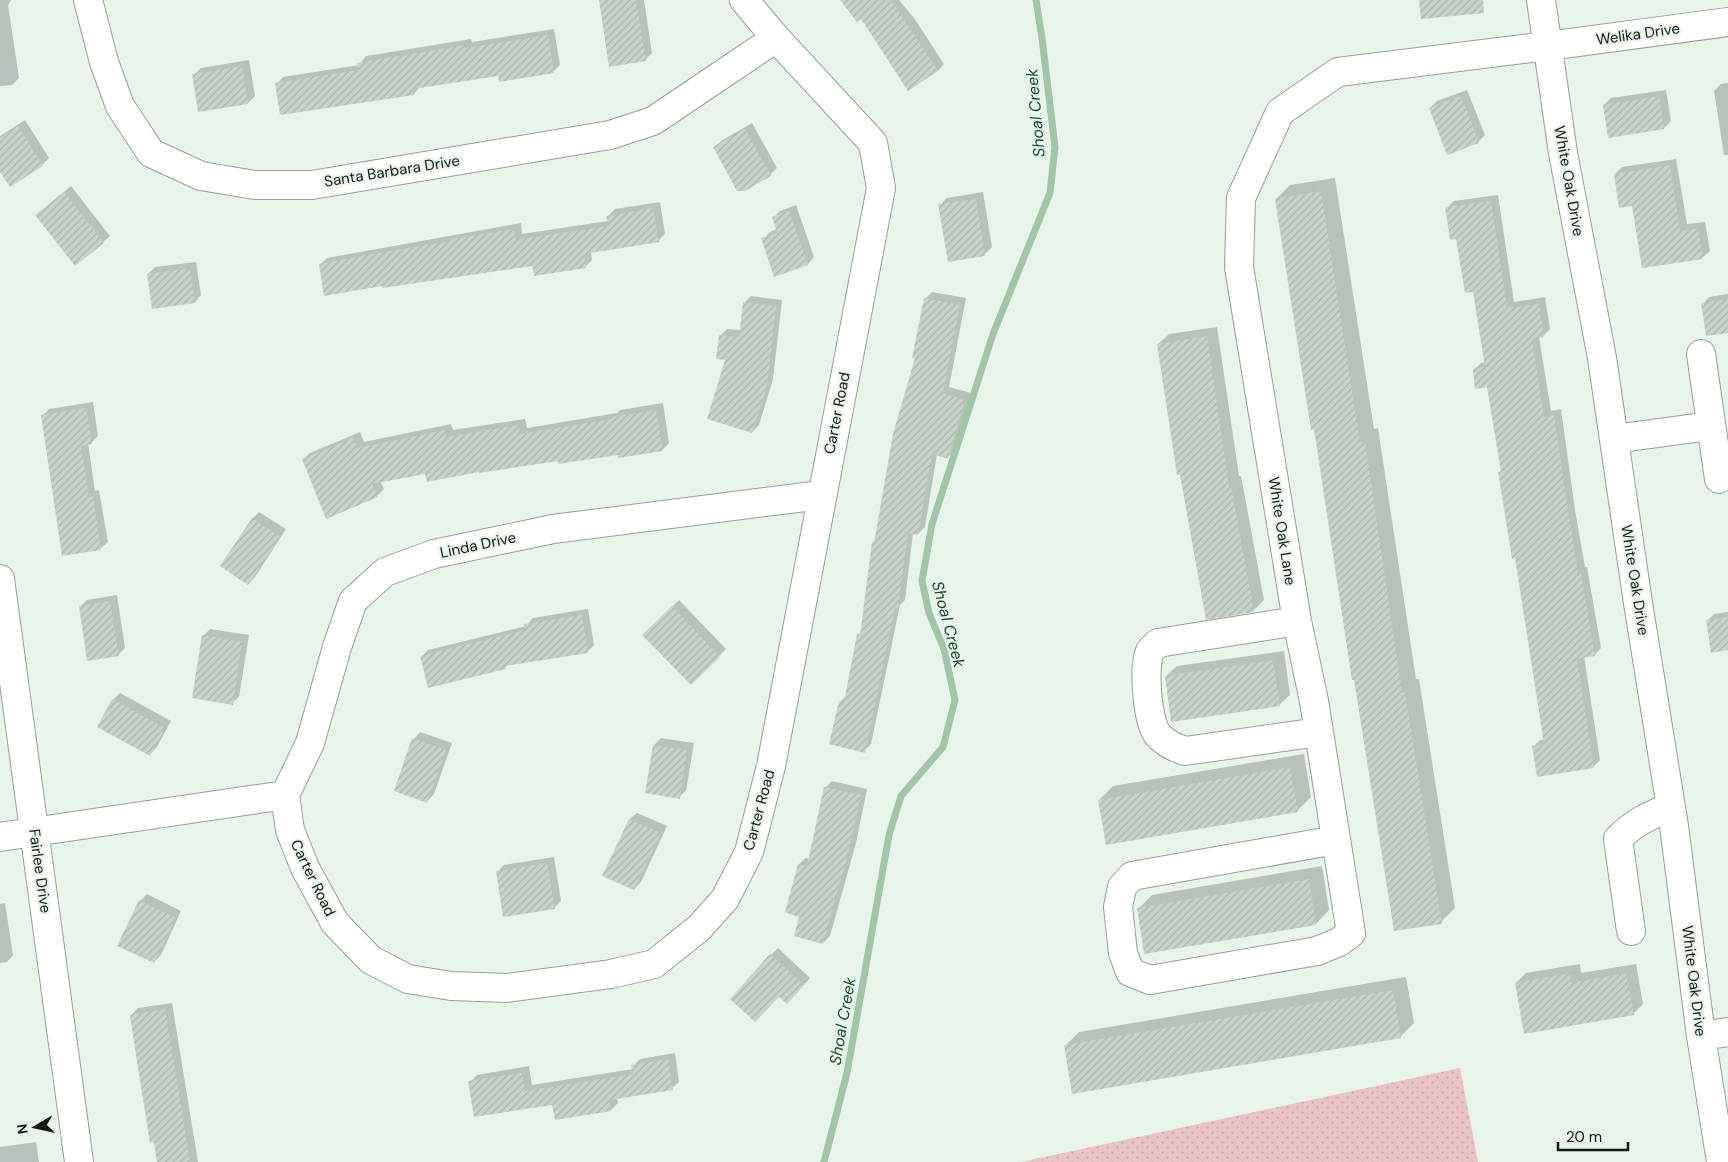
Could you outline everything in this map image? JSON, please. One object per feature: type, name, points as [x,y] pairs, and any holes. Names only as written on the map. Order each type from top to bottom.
[{"type":"street","name":"Santa Barbara Drive","points":[[88,0],[104,62],[120,106],[152,152],[201,176],[255,185],[312,185],[610,135],[653,121],[776,38]]},
{"type":"street","name":"Carter Road","points":[[285,795],[290,830],[305,868],[335,923],[371,960],[408,979],[451,986],[506,988],[612,974],[654,964],[699,928],[725,898],[749,852],[771,766],[821,495],[881,188],[873,143],[776,38],[744,0]]},
{"type":"street","name":"White Oak Drive","points":[[1541,0],[1563,153],[1602,358],[1636,594],[1671,807],[1701,1036],[1721,1162]]},
{"type":"street","name":"Welika Drive","points":[[1271,132],[1280,112],[1338,72],[1728,22]]},
{"type":"street","name":"White Oak Lane","points":[[1271,132],[1241,198],[1239,267],[1297,621],[1319,732],[1351,933],[1340,942],[1317,951],[1150,980],[1130,972],[1123,953],[1118,907],[1122,887],[1132,876],[1336,840]]},
{"type":"street","points":[[1701,354],[1718,479]]},
{"type":"street","points":[[1614,440],[1710,426]]},
{"type":"street","name":"Linda Drive","points":[[285,795],[310,743],[337,647],[353,601],[386,572],[434,554],[553,529],[821,495]]},
{"type":"street","name":"Fairlee Drive","points":[[0,579],[80,1162]]},
{"type":"street","points":[[1297,621],[1158,643],[1150,651],[1146,684],[1149,708],[1158,735],[1173,747],[1185,751],[1319,732]]},
{"type":"street","points":[[0,837],[285,795]]},
{"type":"street","points":[[1631,931],[1618,839],[1628,828],[1639,821],[1671,807]]},
{"type":"street","points":[[1701,1036],[1728,1032]]},
{"type":"shaded area","points":[[1460,1068],[1478,1162],[1023,1162],[1035,1159]]},
{"type":"building","points":[[599,0],[636,0],[646,61],[609,67]]},
{"type":"building","points":[[840,0],[891,0],[938,71],[908,91],[861,19],[857,22]]},
{"type":"building","points":[[1419,0],[1483,0],[1484,13],[1421,19]]},
{"type":"building","points":[[548,35],[554,73],[499,82],[498,76],[413,89],[414,95],[280,115],[275,83],[358,70],[357,63],[465,45],[465,48]]},
{"type":"building","points":[[242,66],[248,104],[198,112],[192,74]]},
{"type":"building","points":[[1461,96],[1479,143],[1447,155],[1429,108]]},
{"type":"building","points":[[1659,96],[1664,129],[1608,138],[1603,105]]},
{"type":"building","points":[[18,126],[43,166],[10,187],[0,172],[0,138]]},
{"type":"building","points":[[745,129],[771,176],[745,191],[737,191],[713,147]]},
{"type":"building","points":[[1670,165],[1680,231],[1698,228],[1703,259],[1642,268],[1632,206],[1619,208],[1614,174]]},
{"type":"building","points":[[1321,191],[1360,442],[1365,442],[1402,692],[1405,692],[1442,924],[1394,931],[1354,680],[1352,680],[1314,429],[1311,430],[1275,199]]},
{"type":"building","points":[[64,192],[104,243],[75,266],[35,215]]},
{"type":"building","points":[[976,199],[985,256],[948,262],[938,204]]},
{"type":"building","points":[[1491,201],[1507,308],[1539,304],[1544,337],[1532,339],[1544,417],[1554,415],[1578,573],[1581,573],[1595,656],[1577,659],[1594,768],[1537,777],[1532,746],[1544,744],[1515,558],[1512,559],[1498,472],[1501,472],[1487,387],[1475,389],[1473,369],[1485,367],[1473,292],[1465,293],[1456,239],[1450,240],[1445,207]]},
{"type":"building","points":[[653,208],[659,242],[584,254],[586,268],[534,276],[532,266],[382,288],[382,286],[324,296],[319,264],[514,229],[516,240],[608,226],[606,216]]},
{"type":"building","points":[[789,211],[808,265],[774,277],[761,238],[777,233],[772,217]]},
{"type":"building","points":[[190,268],[195,303],[152,309],[147,274]]},
{"type":"building","points":[[924,298],[960,305],[943,393],[965,400],[948,459],[932,454],[918,535],[908,533],[898,608],[895,608],[865,753],[829,744],[839,701],[844,702],[857,634],[860,635],[872,542],[874,543],[893,434],[915,358],[912,358]]},
{"type":"building","points":[[1728,299],[1728,333],[1706,336],[1701,303]]},
{"type":"building","points":[[743,302],[776,306],[767,387],[752,433],[707,419],[725,360],[716,359],[719,335],[739,337]]},
{"type":"building","points":[[1207,336],[1229,486],[1231,486],[1254,612],[1206,620],[1180,475],[1177,475],[1157,344]]},
{"type":"building","points":[[86,408],[92,444],[81,446],[89,497],[93,496],[101,550],[62,556],[41,415]]},
{"type":"building","points":[[656,410],[663,451],[618,458],[618,455],[558,464],[558,461],[479,472],[427,482],[425,474],[372,484],[378,497],[326,519],[302,459],[353,438],[357,448],[445,430],[446,437],[519,425],[520,434]]},
{"type":"building","points":[[252,518],[280,537],[248,585],[220,566]]},
{"type":"building","points":[[110,601],[119,656],[87,661],[79,606]]},
{"type":"building","points":[[672,606],[720,657],[691,685],[642,635]]},
{"type":"building","points":[[582,615],[588,653],[505,666],[506,669],[428,688],[420,656],[525,630],[524,624]]},
{"type":"building","points":[[1728,617],[1728,650],[1711,653],[1706,620]]},
{"type":"building","points":[[202,635],[242,642],[233,705],[192,698]]},
{"type":"building","points":[[1273,660],[1280,706],[1171,722],[1165,676]]},
{"type":"building","points":[[112,699],[165,728],[150,756],[97,727]]},
{"type":"building","points":[[412,738],[446,750],[427,803],[394,791]]},
{"type":"building","points":[[653,745],[687,750],[680,799],[645,793]]},
{"type":"building","points":[[1290,767],[1298,812],[1106,845],[1098,800]]},
{"type":"building","points":[[824,787],[861,795],[849,850],[823,944],[794,936],[799,917],[785,912],[798,864],[807,866]]},
{"type":"building","points":[[629,819],[661,833],[634,890],[602,876]]},
{"type":"building","points":[[547,863],[555,909],[503,917],[496,871]]},
{"type":"building","points":[[1309,879],[1316,925],[1144,954],[1137,908]]},
{"type":"building","points":[[139,900],[176,918],[154,963],[117,946]]},
{"type":"building","points":[[770,954],[804,985],[787,1004],[779,997],[755,1022],[730,999]]},
{"type":"building","points":[[1570,973],[1571,983],[1626,973],[1634,1015],[1524,1034],[1515,983]]},
{"type":"building","points":[[1393,990],[1401,1038],[1072,1094],[1064,1045]]},
{"type":"building","points":[[165,1009],[190,1162],[157,1162],[154,1142],[150,1143],[130,1015]]},
{"type":"building","points":[[668,1059],[673,1090],[610,1100],[611,1111],[555,1120],[552,1105],[474,1117],[468,1081],[522,1073],[525,1091],[633,1074],[631,1065]]},
{"type":"waterway","name":"Shoal Creek","points":[[824,1162],[847,1073],[889,835],[901,796],[943,747],[955,700],[944,649],[929,613],[922,581],[932,524],[993,334],[1050,193],[1055,147],[1036,0]]}]
